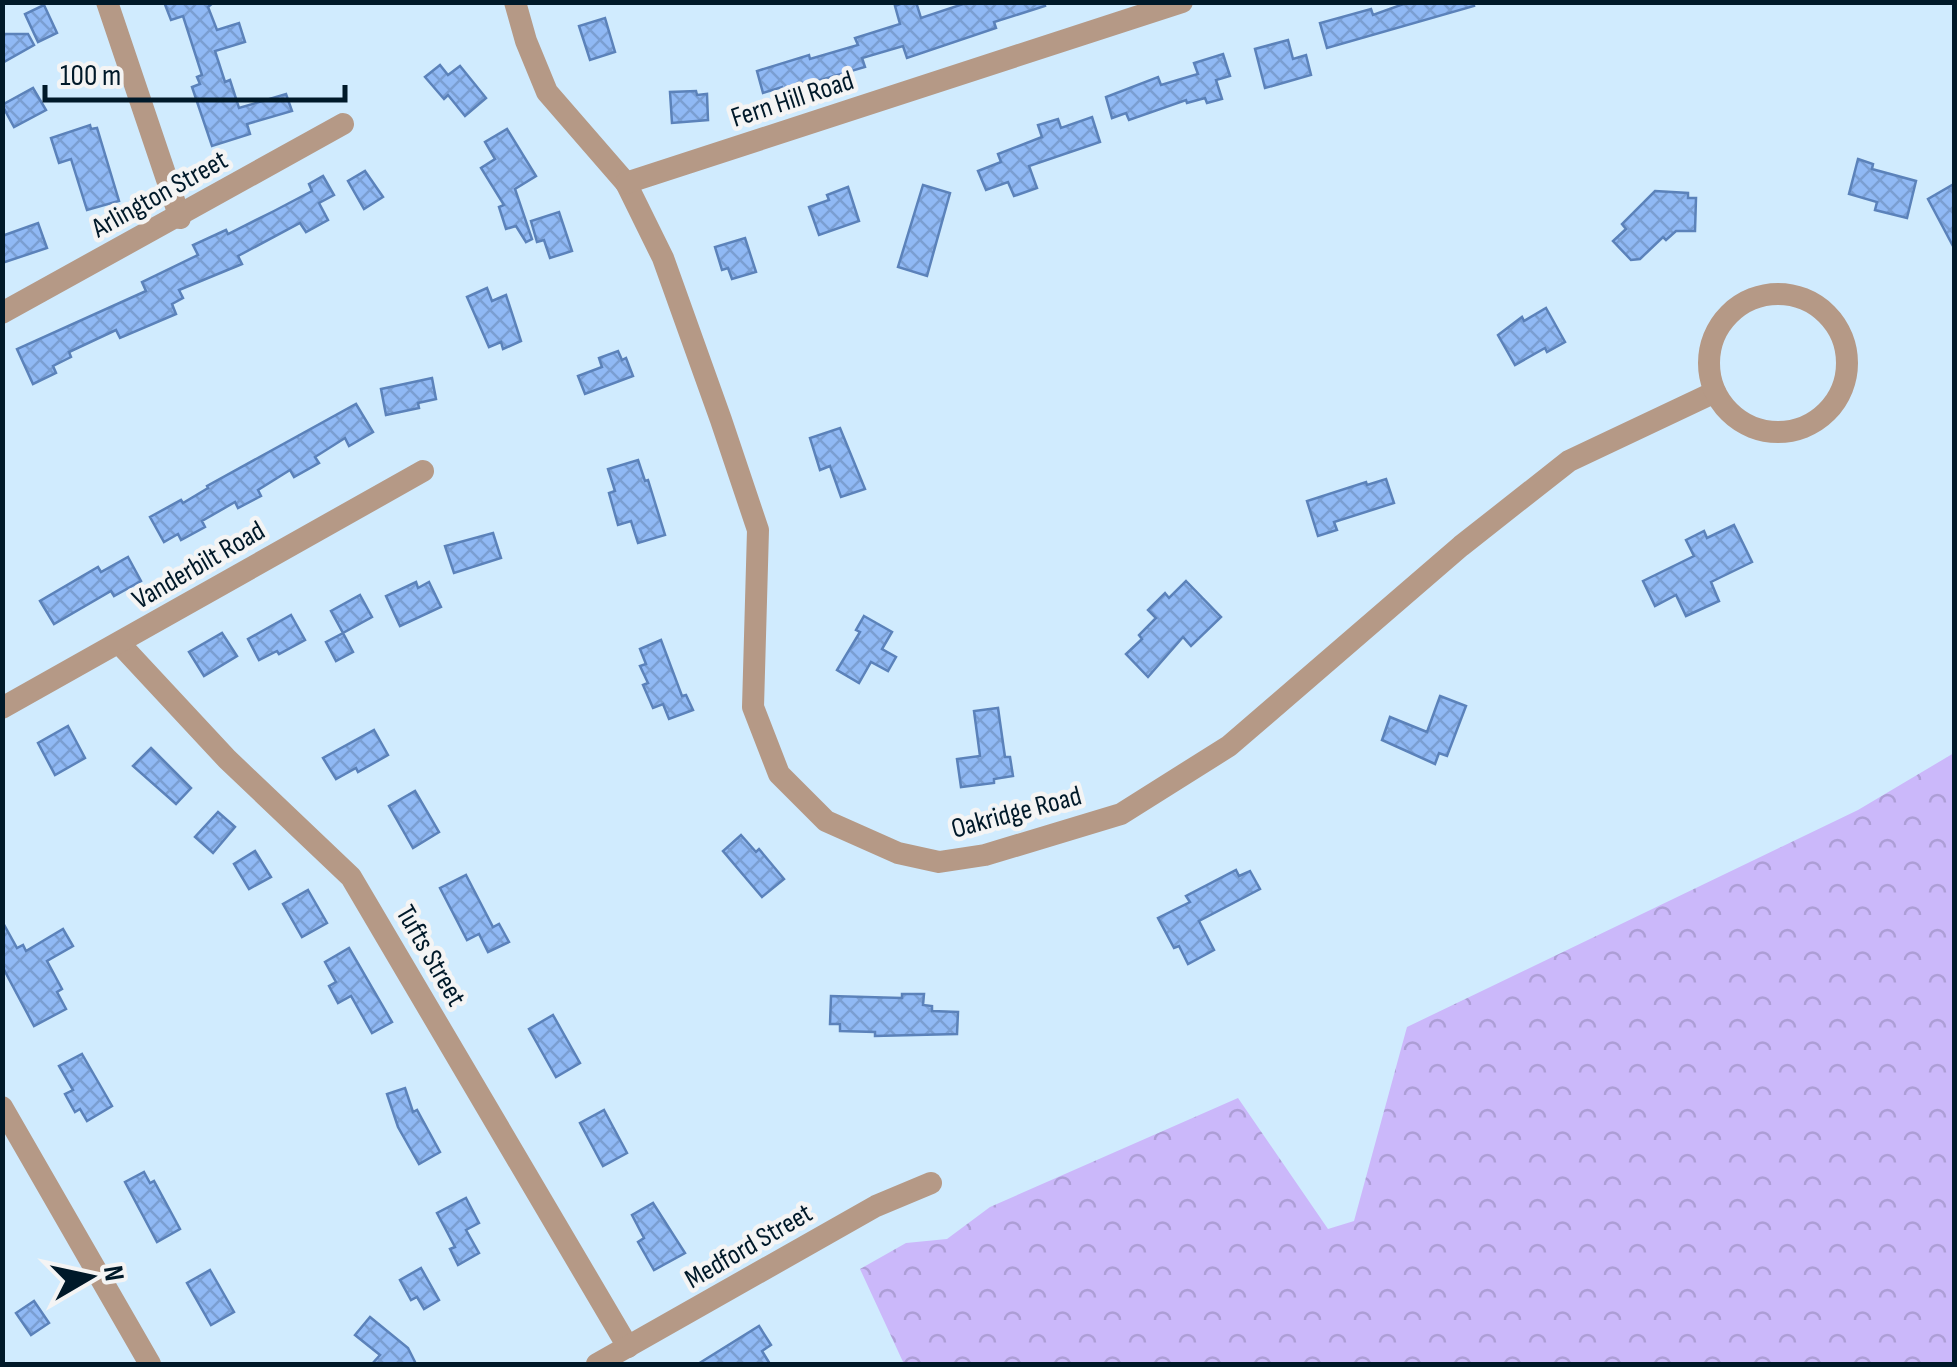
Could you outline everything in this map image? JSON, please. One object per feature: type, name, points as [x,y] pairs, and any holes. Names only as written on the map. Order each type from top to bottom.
[{"type":"street","points":[[107,2],[180,218]]},
{"type":"street","points":[[515,2],[547,92],[626,184]]},
{"type":"street","name":"Fern Hill Road","points":[[626,184],[1182,2]]},
{"type":"street","name":"Arlington Street","points":[[2,313],[180,218],[343,124]]},
{"type":"street","name":"Oakridge Road","points":[[626,184],[663,258],[758,530],[753,707],[779,774],[826,821],[898,853],[939,862],[985,855],[1121,814],[1229,746],[1462,546],[1568,461],[1716,392]]},
{"type":"street","points":[[1773,294],[1804,299],[1824,311],[1840,334],[1846,359],[1842,388],[1824,414],[1804,427],[1780,432],[1749,426],[1729,412],[1716,392],[1709,370],[1713,338],[1725,318],[1750,299],[1773,294]]},
{"type":"street","name":"Vanderbilt Road","points":[[2,708],[423,470]]},
{"type":"street","name":"Tufts Street","points":[[119,643],[227,760],[351,876],[628,1348]]},
{"type":"street","points":[[2,1107],[150,1364]]},
{"type":"street","name":"Medford Street","points":[[597,1364],[876,1206],[931,1183]]},
{"type":"green space","points":[[1954,753],[1954,1364],[904,1364],[860,1269],[906,1243],[947,1239],[990,1207],[1238,1098],[1328,1229],[1354,1221],[1407,1027],[1858,810]]},
{"type":"building","points":[[164,2],[214,2],[208,7],[217,30],[239,23],[245,42],[215,51],[239,108],[286,94],[292,111],[247,124],[250,134],[212,146],[192,87],[200,84],[197,77],[202,75],[183,16],[171,20]]},
{"type":"building","points":[[916,2],[921,18],[969,2],[1044,2],[1045,6],[994,22],[996,28],[907,58],[903,46],[862,58],[865,67],[783,91],[782,87],[763,93],[757,71],[858,45],[855,38],[900,24],[895,6]]},
{"type":"building","points":[[1409,2],[1473,2],[1474,6],[1327,48],[1320,23],[1371,9],[1373,15]]},
{"type":"building","points":[[44,5],[57,33],[38,42],[25,14]]},
{"type":"building","points":[[605,18],[615,52],[590,60],[579,26]]},
{"type":"building","points":[[2,34],[28,34],[34,45],[2,63]]},
{"type":"building","points":[[1288,40],[1293,59],[1306,55],[1311,75],[1265,88],[1255,49]]},
{"type":"building","points":[[1223,54],[1230,76],[1216,80],[1222,99],[1207,103],[1205,98],[1187,103],[1186,100],[1129,120],[1126,113],[1112,118],[1106,97],[1158,77],[1161,85],[1198,74],[1194,63]]},
{"type":"building","points":[[440,65],[448,75],[460,66],[486,98],[465,116],[448,95],[444,99],[425,77]]},
{"type":"building","points":[[33,88],[46,110],[14,127],[2,105]]},
{"type":"building","points":[[696,91],[697,95],[707,94],[708,120],[672,123],[670,92]]},
{"type":"building","points":[[1092,117],[1100,142],[1029,166],[1037,188],[1014,196],[1008,182],[986,190],[978,171],[1001,162],[998,154],[1042,137],[1038,125],[1058,119],[1061,128]]},
{"type":"building","points":[[90,125],[91,129],[97,128],[119,201],[87,210],[71,159],[59,163],[51,138]]},
{"type":"building","points":[[507,129],[536,176],[515,189],[532,239],[526,242],[516,226],[506,229],[499,207],[504,205],[481,168],[495,159],[485,142]]},
{"type":"building","points":[[1858,159],[1873,164],[1872,169],[1916,181],[1907,218],[1875,210],[1877,202],[1849,194]]},
{"type":"building","points":[[365,171],[383,197],[364,209],[348,181]]},
{"type":"building","points":[[323,176],[334,195],[319,203],[328,220],[306,232],[300,223],[238,256],[242,264],[179,290],[183,298],[172,304],[176,314],[120,338],[116,330],[69,352],[71,357],[53,366],[56,373],[33,384],[17,349],[146,291],[142,282],[198,255],[193,245],[226,230],[228,234],[312,191],[309,184]]},
{"type":"building","points":[[1954,184],[1954,248],[1928,199]]},
{"type":"building","points":[[923,185],[950,193],[927,276],[898,267]]},
{"type":"building","points":[[848,187],[859,221],[819,235],[809,207]]},
{"type":"building","points":[[1655,191],[1688,193],[1688,198],[1696,198],[1695,231],[1676,231],[1666,240],[1663,237],[1640,259],[1631,260],[1613,241],[1626,229],[1622,224]]},
{"type":"building","points":[[559,212],[572,251],[550,258],[544,240],[537,242],[531,221]]},
{"type":"building","points":[[38,223],[47,248],[2,263],[2,236]]},
{"type":"building","points":[[745,238],[756,272],[732,279],[728,268],[722,270],[715,247]]},
{"type":"building","points":[[487,288],[492,301],[506,295],[521,341],[503,349],[501,342],[489,347],[467,297]]},
{"type":"building","points":[[1546,308],[1565,342],[1515,365],[1498,335],[1522,317],[1524,321]]},
{"type":"building","points":[[618,351],[622,360],[626,358],[633,376],[585,394],[578,376],[602,367],[599,358]]},
{"type":"building","points":[[432,378],[436,399],[418,403],[419,408],[386,415],[381,389]]},
{"type":"building","points":[[356,404],[373,432],[349,446],[345,438],[315,457],[319,463],[294,477],[290,470],[258,490],[261,496],[238,508],[235,502],[202,521],[205,527],[181,540],[178,534],[164,542],[150,517],[181,500],[183,503]]},
{"type":"building","points":[[840,428],[865,489],[841,497],[830,466],[820,470],[810,438]]},
{"type":"building","points":[[638,460],[665,535],[638,543],[631,521],[618,525],[609,493],[615,491],[608,469]]},
{"type":"building","points":[[1386,479],[1394,503],[1334,522],[1337,530],[1318,536],[1307,501]]},
{"type":"building","points":[[1734,525],[1752,562],[1711,582],[1719,601],[1686,616],[1676,595],[1655,606],[1643,581],[1694,556],[1686,540],[1704,531],[1707,538]]},
{"type":"building","points":[[493,533],[501,558],[454,573],[445,546]]},
{"type":"building","points":[[128,557],[141,581],[114,596],[111,591],[54,624],[40,601],[98,567],[101,572]]},
{"type":"building","points":[[1186,581],[1221,617],[1191,646],[1183,637],[1148,677],[1126,654],[1156,618],[1148,610],[1165,593],[1169,598]]},
{"type":"building","points":[[416,582],[418,588],[429,582],[441,607],[400,626],[386,596]]},
{"type":"building","points":[[360,595],[372,617],[343,633],[331,611]]},
{"type":"building","points":[[291,615],[305,640],[259,660],[248,639]]},
{"type":"building","points":[[864,616],[892,632],[882,649],[896,657],[888,671],[871,662],[859,683],[837,670],[860,632],[856,630]]},
{"type":"building","points":[[222,633],[237,656],[204,676],[189,652]]},
{"type":"building","points":[[343,633],[353,652],[336,661],[326,642]]},
{"type":"building","points":[[661,640],[682,696],[686,695],[693,710],[669,719],[663,704],[653,708],[640,666],[646,664],[640,649]]},
{"type":"building","points":[[1440,696],[1466,706],[1447,756],[1439,753],[1435,764],[1382,740],[1390,717],[1427,732]]},
{"type":"building","points":[[998,708],[1005,757],[1010,757],[1013,776],[961,787],[957,759],[980,756],[974,711]]},
{"type":"building","points":[[68,726],[85,758],[55,775],[38,743]]},
{"type":"building","points":[[374,730],[388,755],[336,779],[323,758]]},
{"type":"building","points":[[151,748],[191,788],[176,804],[133,766]]},
{"type":"building","points":[[415,791],[439,832],[413,848],[389,806]]},
{"type":"building","points":[[218,812],[235,827],[213,853],[195,837]]},
{"type":"building","points":[[741,835],[756,852],[759,849],[784,879],[762,897],[723,851]]},
{"type":"building","points":[[255,851],[271,877],[249,889],[234,864]]},
{"type":"building","points":[[1236,870],[1239,876],[1250,871],[1260,889],[1199,921],[1214,950],[1188,964],[1158,918],[1190,902],[1186,896]]},
{"type":"building","points":[[466,875],[493,927],[499,924],[509,942],[488,952],[479,934],[467,940],[440,888]]},
{"type":"building","points":[[308,890],[327,923],[302,937],[283,904]]},
{"type":"building","points":[[2,921],[17,948],[23,945],[26,951],[63,929],[73,946],[47,961],[62,989],[57,992],[66,1009],[34,1026],[2,966]]},
{"type":"building","points":[[349,948],[392,1022],[372,1033],[351,996],[338,1003],[329,986],[336,982],[325,962]]},
{"type":"building","points":[[902,994],[924,994],[923,1005],[932,1006],[932,1011],[958,1012],[957,1034],[875,1036],[875,1032],[840,1031],[840,1024],[830,1024],[831,996],[902,998]]},
{"type":"building","points":[[553,1015],[580,1063],[556,1077],[529,1029]]},
{"type":"building","points":[[82,1054],[112,1106],[87,1121],[80,1109],[75,1112],[65,1094],[73,1090],[59,1066]]},
{"type":"building","points":[[405,1088],[413,1112],[417,1110],[440,1152],[419,1164],[398,1127],[387,1094]]},
{"type":"building","points":[[604,1110],[627,1153],[603,1166],[580,1123]]},
{"type":"building","points":[[144,1172],[150,1183],[154,1181],[180,1229],[157,1242],[125,1182]]},
{"type":"building","points":[[466,1198],[479,1223],[466,1230],[479,1253],[458,1265],[450,1249],[455,1247],[437,1213]]},
{"type":"building","points":[[653,1203],[685,1253],[654,1270],[638,1242],[644,1238],[632,1215]]},
{"type":"building","points":[[421,1268],[439,1300],[424,1309],[417,1297],[411,1300],[400,1280]]},
{"type":"building","points":[[210,1270],[234,1312],[211,1325],[187,1283]]},
{"type":"building","points":[[34,1301],[49,1323],[31,1335],[16,1313]]},
{"type":"building","points":[[370,1317],[408,1348],[416,1364],[372,1364],[380,1355],[355,1335]]},
{"type":"building","points":[[759,1326],[771,1345],[762,1351],[770,1364],[698,1364]]}]
